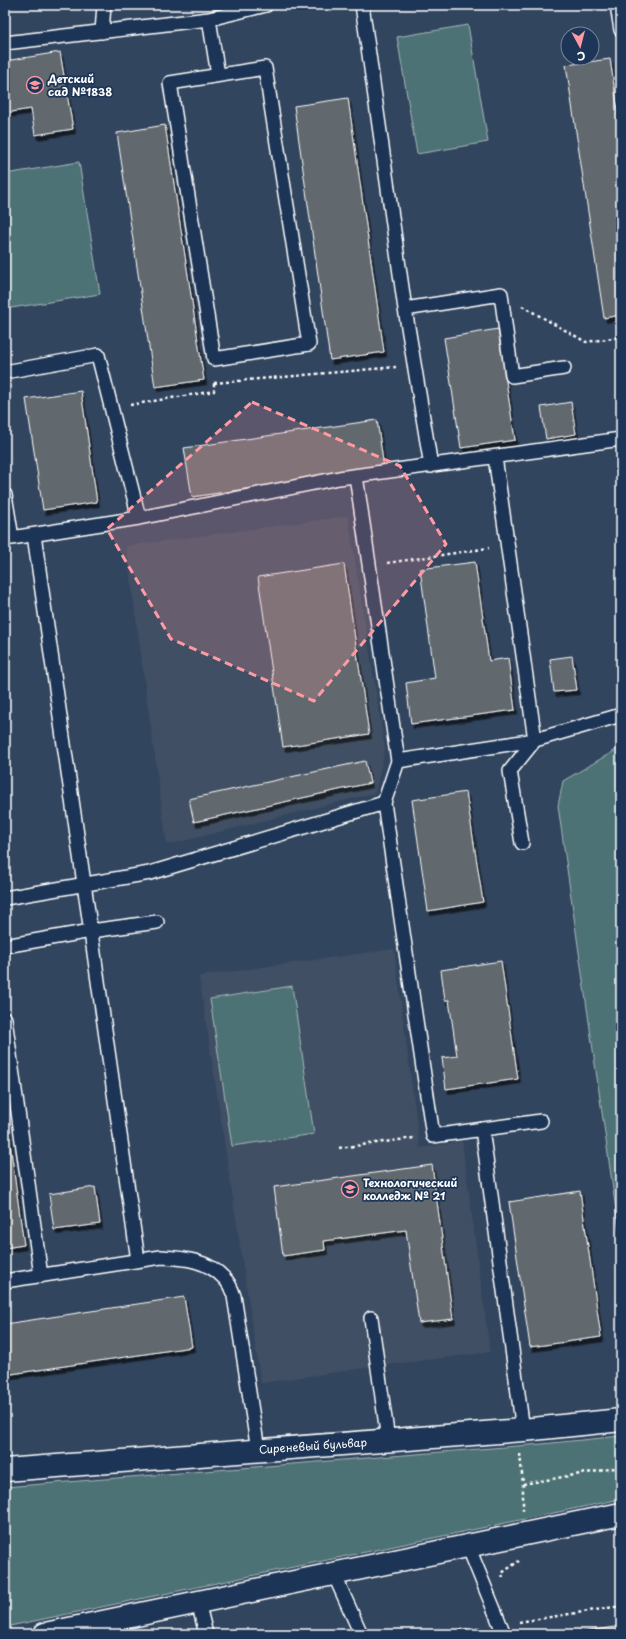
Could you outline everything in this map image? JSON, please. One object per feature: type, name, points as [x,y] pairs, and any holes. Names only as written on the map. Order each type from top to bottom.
[{"type":"main road","name":"Сиреневый бульвар","points":[[5,1470],[520,1430],[621,1420]]},
{"type":"main road","points":[[45,1634],[621,1514]]},
{"type":"lane","points":[[102,32],[104,5]]},
{"type":"lane","points":[[5,43],[209,19],[266,5]]},
{"type":"lane","points":[[362,5],[405,309],[430,466]]},
{"type":"lane","points":[[619,5],[621,30]]},
{"type":"lane","points":[[209,19],[218,76]]},
{"type":"lane","points":[[265,68],[309,344],[214,359],[170,83],[218,76],[265,68]]},
{"type":"lane","points":[[405,309],[501,294],[512,376],[564,368]]},
{"type":"lane","points":[[5,372],[98,355],[139,518]]},
{"type":"lane","points":[[5,495],[9,538],[139,518],[356,476],[621,439]]},
{"type":"lane","points":[[495,457],[535,740],[510,771],[522,843]]},
{"type":"lane","points":[[356,476],[398,761],[384,803],[433,1136],[541,1121]]},
{"type":"lane","points":[[34,534],[138,1260]]},
{"type":"lane","points":[[398,761],[535,740],[621,715]]},
{"type":"lane","points":[[5,898],[150,873],[384,803]]},
{"type":"lane","points":[[5,946],[91,931],[157,922]]},
{"type":"lane","points":[[5,1019],[41,1276]]},
{"type":"lane","points":[[482,1129],[520,1430]]},
{"type":"lane","points":[[5,1281],[161,1257],[186,1258],[207,1264],[226,1279],[234,1296],[258,1450]]},
{"type":"lane","points":[[371,1318],[388,1440]]},
{"type":"lane","points":[[468,1546],[503,1630]]},
{"type":"lane","points":[[334,1574],[361,1634]]},
{"type":"lane","points":[[198,1602],[206,1634]]},
{"type":"path","points":[[501,294],[586,342],[621,337]]},
{"type":"path","points":[[112,408],[214,391],[214,359]]},
{"type":"path","points":[[214,382],[414,365]]},
{"type":"path","points":[[369,566],[508,546]]},
{"type":"path","points":[[339,1148],[433,1136]]},
{"type":"path","points":[[504,1580],[502,1573],[523,1558],[528,1557],[523,1534],[523,1484],[520,1430]]},
{"type":"path","points":[[523,1484],[621,1467]]},
{"type":"path","points":[[436,1634],[503,1630],[621,1606]]},
{"type":"highlighted area","points":[[252,402],[400,466],[446,544],[314,701],[171,639],[107,529]]},
{"type":"shaded area","points":[[348,516],[385,749],[375,793],[167,845],[126,546]]},
{"type":"shaded area","name":"Технологический колледж № 21","points":[[394,949],[420,1148],[462,1141],[490,1352],[261,1383],[199,976]]},
{"type":"green space","points":[[468,25],[488,142],[417,154],[397,37]]},
{"type":"green space","points":[[79,162],[100,294],[5,309],[5,174]]},
{"type":"green space","points":[[621,747],[621,1245],[558,806],[563,781]]},
{"type":"green space","points":[[292,986],[314,1134],[232,1146],[210,999]]},
{"type":"green space","points":[[621,1436],[621,1499],[5,1627],[5,1487],[542,1444]]},
{"type":"building","name":"Детский сад №1838","points":[[60,52],[73,129],[35,135],[31,109],[5,113],[5,61]]},
{"type":"building","points":[[610,59],[621,131],[621,315],[604,318],[566,66],[600,66],[600,60]]},
{"type":"building","points":[[348,98],[384,352],[330,360],[294,106]]},
{"type":"building","points":[[165,125],[204,380],[155,387],[117,133]]},
{"type":"building","points":[[498,329],[515,440],[461,448],[444,338]]},
{"type":"building","points":[[81,391],[97,502],[43,510],[26,399]]},
{"type":"building","points":[[571,402],[576,434],[546,439],[541,407]]},
{"type":"building","points":[[377,420],[384,468],[192,497],[184,448]]},
{"type":"building","points":[[475,562],[489,661],[508,658],[515,710],[411,724],[406,683],[435,678],[420,569]]},
{"type":"building","points":[[344,564],[369,734],[283,747],[258,577]]},
{"type":"building","points":[[572,656],[577,690],[554,692],[550,659]]},
{"type":"building","points":[[365,761],[370,783],[194,822],[189,799]]},
{"type":"building","points":[[466,792],[483,902],[428,911],[412,800]]},
{"type":"building","points":[[501,961],[518,1079],[446,1089],[442,1058],[457,1056],[449,1000],[445,1000],[441,970]]},
{"type":"building","points":[[5,1107],[24,1245],[5,1248]]},
{"type":"building","points":[[432,1165],[453,1319],[419,1323],[406,1230],[324,1241],[325,1250],[283,1256],[274,1187]]},
{"type":"building","points":[[95,1187],[100,1224],[54,1230],[49,1194]]},
{"type":"building","points":[[580,1191],[601,1337],[530,1347],[509,1202]]},
{"type":"building","points":[[184,1297],[192,1347],[5,1375],[5,1324]]},
{"type":"building","points":[[621,1626],[621,1634],[568,1634]]},
{"type":"place","name":"Детский сад №1838","points":[[35,85]]},
{"type":"place","name":"Технологический колледж № 21","points":[[350,1189]]}]
